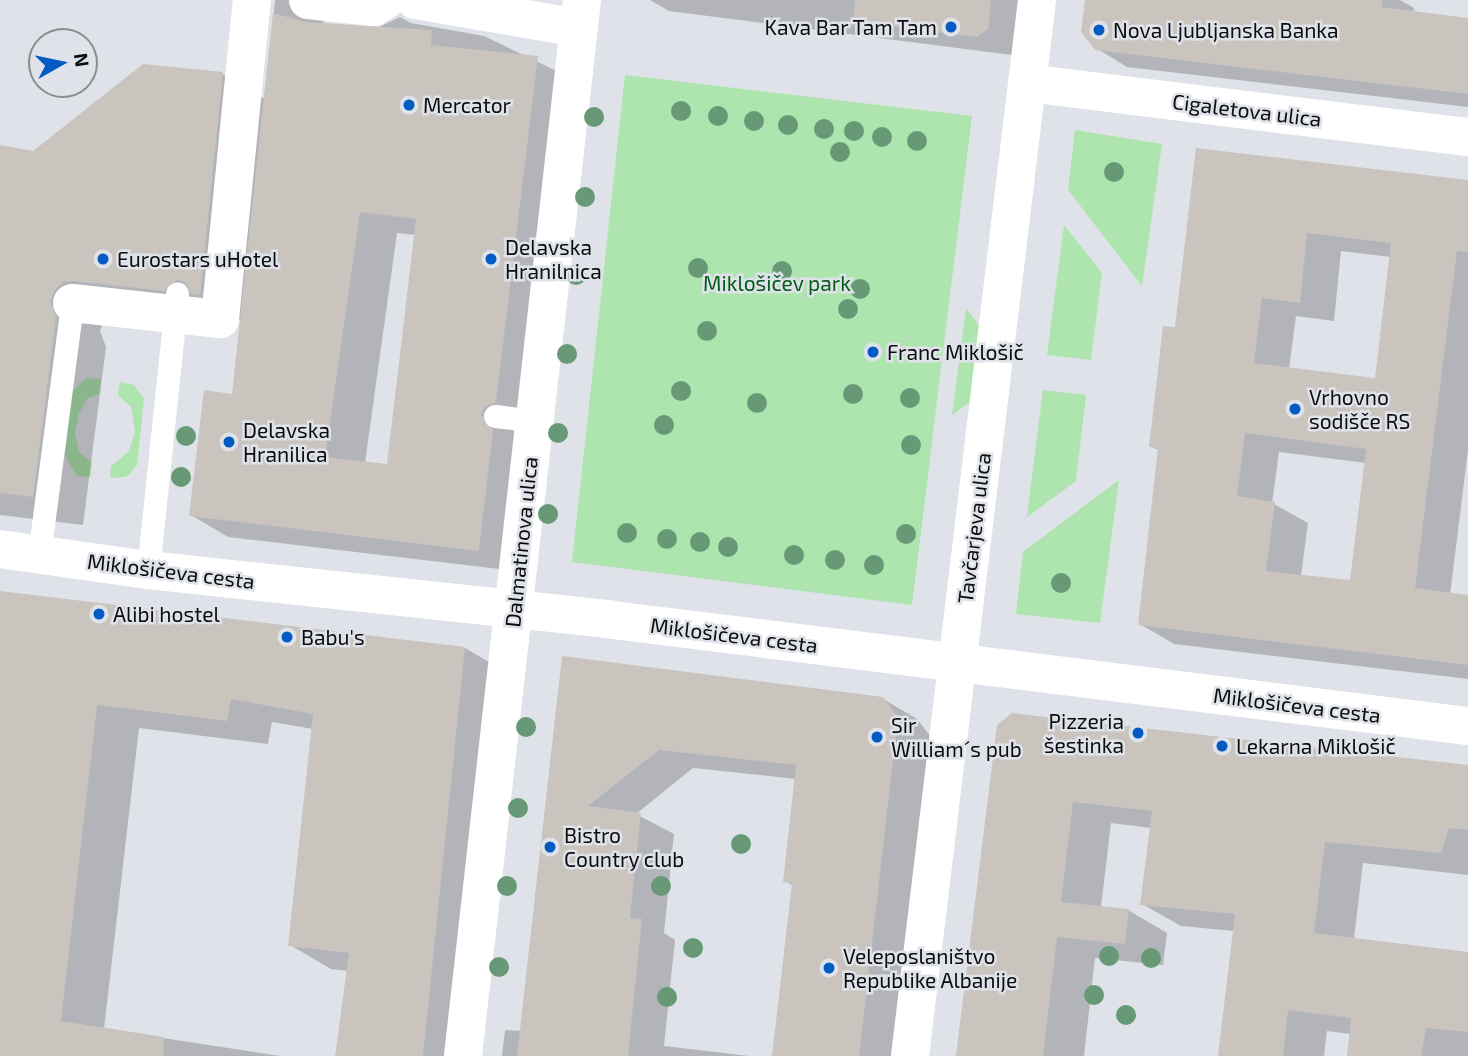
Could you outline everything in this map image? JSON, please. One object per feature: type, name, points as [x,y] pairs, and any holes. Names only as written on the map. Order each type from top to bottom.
[{"type":"street","points":[[72,303],[177,304],[220,318],[252,0]]},
{"type":"street","points":[[308,0],[374,7],[385,0]]},
{"type":"street","points":[[415,0],[573,18]]},
{"type":"street","name":"Tavčarjeva ulica","points":[[910,1056],[1037,0]]},
{"type":"street","name":"Dalmatinova ulica","points":[[463,1056],[534,421],[573,18]]},
{"type":"street","name":"Cigaletova ulica","points":[[1027,83],[1468,137]]},
{"type":"street","name":"Miklošičeva cesta","points":[[0,549],[148,570],[554,613],[1468,726]]},
{"type":"lane","points":[[39,555],[72,303]]},
{"type":"lane","points":[[148,570],[177,304]]},
{"type":"lane","points":[[495,416],[534,421]]},
{"type":"green space","name":"Miklošičev park","points":[[625,75],[972,116],[912,605],[572,562]]},
{"type":"green space","points":[[1075,130],[1162,144],[1142,286],[1068,190]]},
{"type":"green space","points":[[1064,225],[1102,273],[1091,360],[1047,355]]},
{"type":"green space","points":[[966,308],[979,326],[970,402],[952,415]]},
{"type":"green space","points":[[86,378],[101,379],[99,394],[88,398],[79,413],[75,433],[79,452],[92,462],[91,477],[77,476],[65,456],[72,392]]},
{"type":"green space","points":[[120,382],[134,385],[144,399],[137,465],[128,476],[117,478],[110,477],[111,466],[129,451],[135,432],[131,407],[118,395]]},
{"type":"green space","points":[[1043,390],[1086,395],[1076,481],[1027,517]]},
{"type":"green space","points":[[1119,480],[1100,623],[1016,614],[1023,552]]},
{"type":"building","points":[[855,0],[991,0],[988,29],[977,37],[853,21]]},
{"type":"building","points":[[1085,0],[1382,0],[1382,7],[1468,18],[1468,94],[1095,50],[1081,32]]},
{"type":"building","points":[[273,13],[306,22],[432,30],[431,45],[538,56],[496,402],[484,407],[481,415],[493,430],[479,551],[189,516],[204,390],[232,394]],"holes":[[[360,212],[416,219],[387,464],[325,457]]]},
{"type":"building","points":[[143,64],[223,72],[200,295],[191,294],[186,283],[178,280],[164,291],[63,282],[50,301],[56,317],[33,497],[0,493],[0,145],[33,151]]},
{"type":"building","name":"Vrhovno sodišče RS","points":[[1196,148],[1468,180],[1468,252],[1457,251],[1415,588],[1468,595],[1468,665],[1138,625],[1158,448],[1149,447],[1163,326],[1175,327]],"holes":[[[1307,233],[1391,243],[1375,378],[1254,363],[1262,298],[1300,303]],[[1245,433],[1366,449],[1350,580],[1266,571],[1275,502],[1237,496]]]},
{"type":"building","points":[[0,591],[465,647],[423,1056],[335,1056],[349,953],[288,946],[313,714],[231,699],[227,721],[97,705],[61,1021],[164,1037],[163,1056],[0,1056]]},
{"type":"building","points":[[562,656],[883,697],[898,717],[859,1056],[772,1056],[792,883],[783,882],[796,765],[659,750],[588,806],[641,813],[630,918],[642,919],[628,1056],[517,1056]]},
{"type":"building","points":[[1012,713],[1468,765],[1468,830],[1449,828],[1441,853],[1325,842],[1314,933],[1468,952],[1468,1032],[1426,1028],[1421,1056],[1347,1056],[1351,1018],[1288,1010],[1283,1056],[1218,1056],[1235,914],[1140,905],[1152,811],[1073,802],[1061,902],[1129,909],[1125,944],[1057,937],[1043,1056],[956,1056],[997,725]]},
{"type":"place","name":"Kava Bar Tam Tam","points":[[951,27]]},
{"type":"place","name":"Nova Ljubljanska Banka","points":[[1099,30]]},
{"type":"place","name":"Mercator","points":[[409,105]]},
{"type":"place","name":"Eurostars uHotel","points":[[103,259]]},
{"type":"place","name":"Delavska Hranilnica","points":[[491,259]]},
{"type":"place","name":"Franc Miklošič","points":[[873,352]]},
{"type":"place","name":"Vrhovno sodišče RS","points":[[1295,409]]},
{"type":"place","name":"Delavska Hranilica","points":[[229,442]]},
{"type":"place","name":"Alibi hostel","points":[[99,614]]},
{"type":"place","name":"Babu's","points":[[287,637]]},
{"type":"place","name":"Pizzeria šestinka","points":[[1138,733]]},
{"type":"place","name":"Sir William´s pub","points":[[877,737]]},
{"type":"place","name":"Lekarna Miklošič","points":[[1222,746]]},
{"type":"place","name":"Bistro Country club","points":[[550,847]]},
{"type":"place","name":"Veleposlaništvo Republike Albanije","points":[[829,968]]}]
